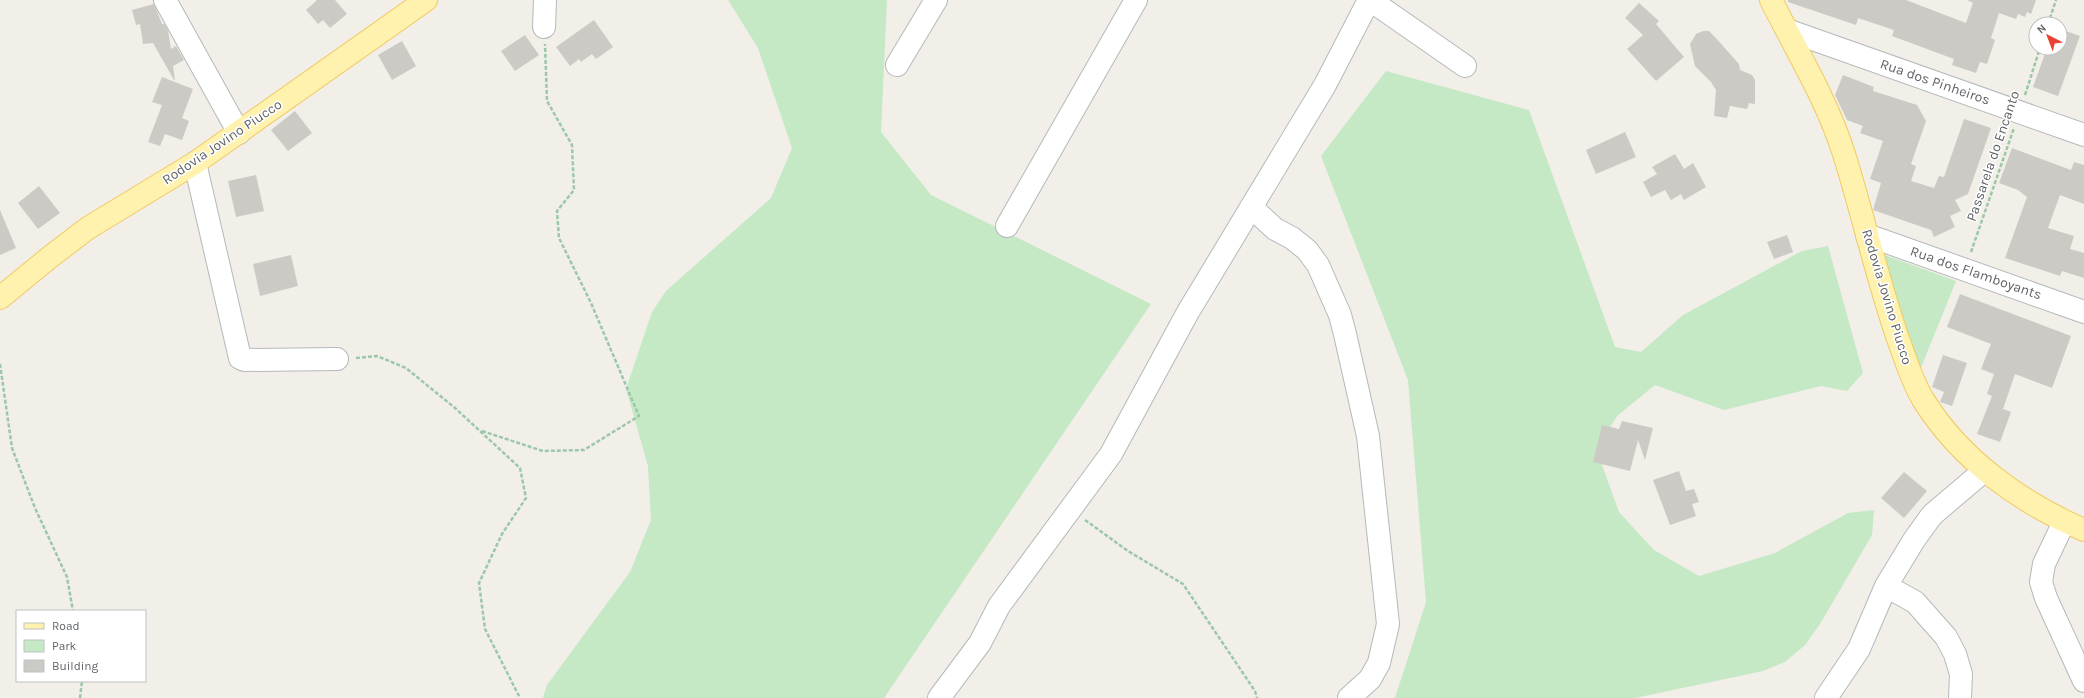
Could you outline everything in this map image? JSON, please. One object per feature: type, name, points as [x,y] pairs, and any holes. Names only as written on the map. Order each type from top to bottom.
[{"type":"main road","name":"Rodovia Jovino Piucco","points":[[0,298],[88,228],[195,163],[426,0]]},
{"type":"main road","name":"Rodovia Jovino Piucco","points":[[1771,0],[1834,128],[1843,152],[1886,303],[1914,383],[1924,401],[1944,429],[1985,470],[2009,489],[2042,511],[2084,530]]},
{"type":"street","points":[[166,0],[239,133]]},
{"type":"street","points":[[544,27],[545,0]]},
{"type":"street","points":[[897,65],[936,0]]},
{"type":"street","points":[[1007,226],[1136,0]]},
{"type":"street","points":[[939,698],[980,643],[999,606],[1111,454],[1188,312],[1325,86],[1369,0],[1465,66]]},
{"type":"street","name":"Rua dos Pinheiros","points":[[1786,30],[2084,134]]},
{"type":"street","points":[[195,163],[240,358],[244,360],[337,359]]},
{"type":"street","points":[[1251,207],[1275,229],[1292,238],[1307,250],[1318,265],[1340,315],[1346,334],[1368,436],[1388,624],[1379,663],[1370,679],[1349,698]]},
{"type":"street","name":"Rua dos Flamboyants","points":[[1867,235],[2084,312]]},
{"type":"street","points":[[1826,698],[1859,649],[1886,586],[1914,540],[1932,515],[1985,470]]},
{"type":"street","points":[[2064,522],[2044,564],[2041,582],[2046,598],[2084,681]]},
{"type":"street","points":[[1886,586],[1915,602],[1946,637],[1955,654],[1961,674],[1960,698]]},
{"type":"path","points":[[2051,16],[2056,0]]},
{"type":"path","points":[[482,431],[543,451],[584,450],[639,416],[591,303],[559,238],[557,211],[574,190],[572,145],[547,100],[544,27]]},
{"type":"path","name":"Passarela do Encanto","points":[[1965,270],[2037,56]]},
{"type":"path","points":[[337,359],[377,356],[406,368],[482,431],[520,468],[526,498],[502,534],[480,583],[485,629],[520,698]]},
{"type":"path","points":[[0,364],[12,448],[35,508],[67,577],[73,610]]},
{"type":"path","points":[[1070,510],[1128,551],[1183,584],[1255,691],[1257,698]]},
{"type":"path","points":[[80,698],[82,682]]},
{"type":"green space","points":[[728,0],[887,0],[881,132],[931,195],[1151,304],[884,698],[543,698],[547,685],[630,572],[651,520],[648,466],[626,389],[652,312],[666,291],[771,198],[792,148],[758,48]]},
{"type":"green space","points":[[1386,71],[1529,110],[1615,347],[1641,352],[1683,315],[1802,251],[1828,246],[1863,373],[1847,391],[1821,386],[1724,410],[1655,385],[1617,416],[1603,439],[1602,465],[1619,512],[1654,550],[1699,576],[1775,553],[1848,513],[1874,510],[1872,535],[1820,624],[1805,645],[1785,662],[1763,671],[1635,698],[1395,698],[1426,602],[1408,380],[1321,156]]},
{"type":"green space","points":[[1882,254],[1956,281],[1920,370],[1910,349]]},
{"type":"building","points":[[317,0],[335,0],[347,14],[330,28],[323,20],[318,24],[306,10]]},
{"type":"building","points":[[1788,0],[1906,0],[1966,23],[1973,3],[1967,0],[2036,0],[2031,14],[2027,12],[2025,17],[2018,14],[2016,19],[1999,13],[1991,38],[1995,40],[1987,64],[1980,62],[1976,73],[1952,65],[1954,59],[1892,36],[1894,30],[1858,18],[1856,25],[1788,2]]},
{"type":"building","points":[[1639,3],[1659,21],[1656,24],[1684,57],[1656,81],[1627,49],[1643,35],[1625,18]]},
{"type":"building","points":[[154,4],[162,24],[164,24],[168,30],[171,49],[176,46],[184,60],[173,66],[175,80],[153,43],[143,44],[140,24],[136,25],[132,10]]},
{"type":"building","points":[[594,20],[613,47],[596,59],[592,54],[581,62],[579,59],[570,66],[556,47]]},
{"type":"building","points":[[1703,31],[1709,31],[1739,64],[1740,70],[1752,75],[1755,80],[1755,104],[1749,103],[1747,109],[1730,106],[1727,118],[1714,116],[1716,90],[1711,82],[1695,66],[1690,44],[1696,34]]},
{"type":"building","points":[[2068,32],[2080,36],[2058,96],[2033,87],[2044,56],[2068,56]]},
{"type":"building","points":[[525,35],[539,55],[515,71],[501,51]]},
{"type":"building","points":[[402,41],[416,66],[392,80],[378,55]]},
{"type":"building","points":[[1843,75],[1874,87],[1873,91],[1917,105],[1926,121],[1911,164],[1916,166],[1911,181],[1934,188],[1939,176],[1944,177],[1964,119],[1991,128],[1968,194],[1955,200],[1961,211],[1950,216],[1955,227],[1934,237],[1931,230],[1873,210],[1881,183],[1870,179],[1883,141],[1860,133],[1863,126],[1847,120],[1835,95]]},
{"type":"building","points":[[162,77],[193,89],[182,118],[189,121],[182,140],[165,134],[160,146],[148,142],[162,105],[152,102]]},
{"type":"building","points":[[295,111],[312,133],[288,151],[271,130]]},
{"type":"building","points":[[1625,132],[1636,157],[1596,174],[1586,150]]},
{"type":"building","points":[[2012,148],[2071,170],[2074,162],[2084,165],[2084,204],[2060,195],[2048,228],[2074,236],[2070,249],[2084,253],[2084,278],[2062,271],[2060,276],[2005,258],[2027,197],[2018,190],[1999,183]]},
{"type":"building","points":[[1675,154],[1684,169],[1693,163],[1706,187],[1684,200],[1681,194],[1671,200],[1665,190],[1651,197],[1643,182],[1657,174],[1652,167]]},
{"type":"building","points":[[256,175],[264,211],[236,217],[228,181]]},
{"type":"building","points":[[39,186],[60,213],[38,229],[18,203]]},
{"type":"building","points":[[0,210],[16,248],[0,255]]},
{"type":"building","points":[[1787,235],[1793,252],[1774,259],[1767,242]]},
{"type":"building","points":[[291,255],[298,286],[260,296],[253,264]]},
{"type":"building","points":[[1960,294],[2071,336],[2052,388],[2015,374],[2003,409],[2011,412],[2000,442],[1977,434],[1992,396],[1987,394],[1994,374],[1981,369],[1991,344],[1947,327]]},
{"type":"building","points":[[1943,355],[1967,363],[1952,406],[1940,402],[1944,392],[1932,387]]},
{"type":"building","points":[[1622,421],[1653,428],[1645,460],[1638,440],[1630,471],[1593,462],[1602,425],[1619,429]]},
{"type":"building","points":[[1679,471],[1686,491],[1694,489],[1699,502],[1692,504],[1696,516],[1670,525],[1653,480]]},
{"type":"building","points":[[1904,472],[1927,491],[1904,518],[1881,498]]}]
